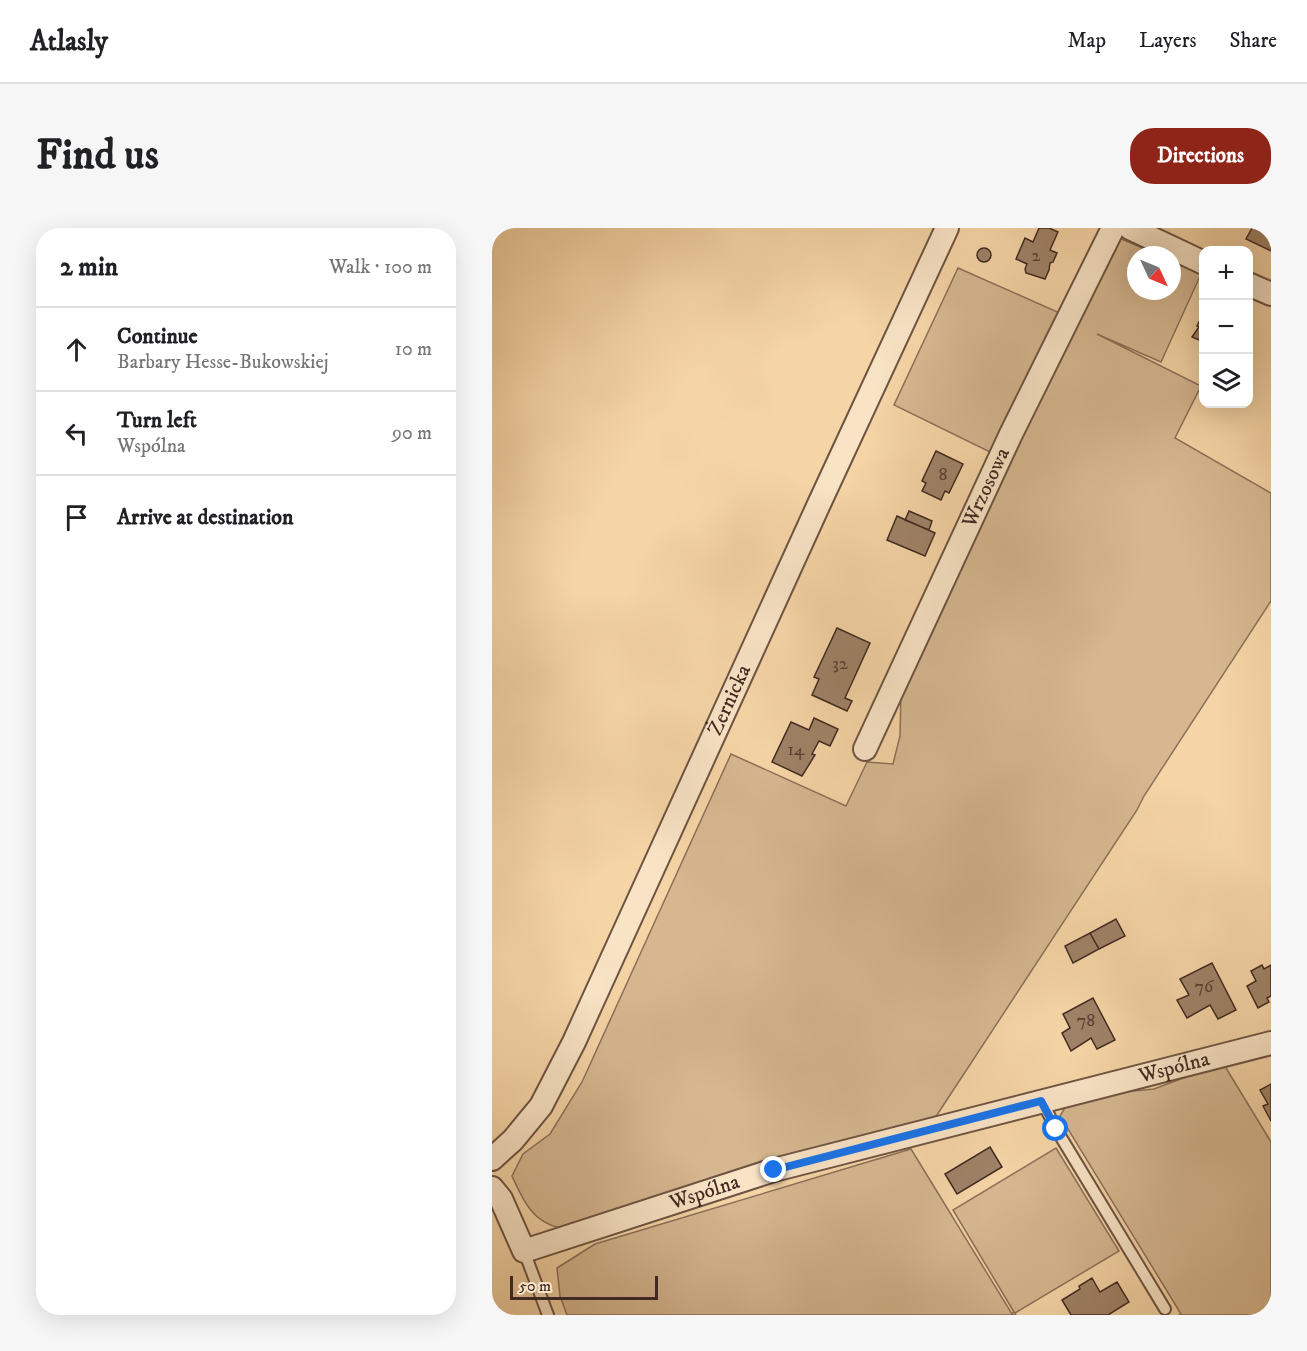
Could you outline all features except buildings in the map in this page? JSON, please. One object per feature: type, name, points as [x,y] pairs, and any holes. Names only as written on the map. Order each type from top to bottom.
[{"type":"street","name":"Żernicka","points":[[492,1160],[513,1140],[540,1106],[574,1042],[947,228]]},
{"type":"street","name":"Wrzosowa","points":[[865,749],[1011,434],[1113,228]]},
{"type":"street","points":[[1130,228],[1199,261]]},
{"type":"street","points":[[1253,286],[1271,294]]},
{"type":"street","name":"Wspólna","points":[[520,1241],[774,1170],[1271,1043]]},
{"type":"street","points":[[492,1188],[501,1200],[520,1241]]},
{"type":"lane","points":[[1041,1101],[1165,1309]]},
{"type":"lane","points":[[520,1241],[548,1315]]},
{"type":"shaded area","points":[[1119,238],[1138,246],[1127,246],[1127,300],[1181,300],[1181,265],[1199,273],[1199,278],[1161,362],[1097,334],[1199,385],[1199,390],[1175,438],[1271,493],[1271,601],[933,1121],[560,1228],[542,1221],[530,1209],[512,1176],[523,1154],[550,1134],[582,1082],[731,754],[846,806],[867,762],[893,764],[900,736],[901,692],[1009,461]]},
{"type":"shaded area","points":[[958,268],[1062,314],[990,452],[894,405]]},
{"type":"shaded area","points":[[1223,1063],[1271,1142],[1271,1315],[1179,1315],[1181,1314],[1060,1116],[1067,1104],[1123,1092],[1154,1089]]},
{"type":"shaded area","points":[[1056,1148],[1119,1251],[1015,1313],[1016,1315],[567,1315],[560,1296],[557,1268],[595,1244],[911,1149],[1012,1314],[1014,1312],[953,1210]]},
{"type":"route","points":[[774,1170],[1041,1101],[1056,1129]]}]
